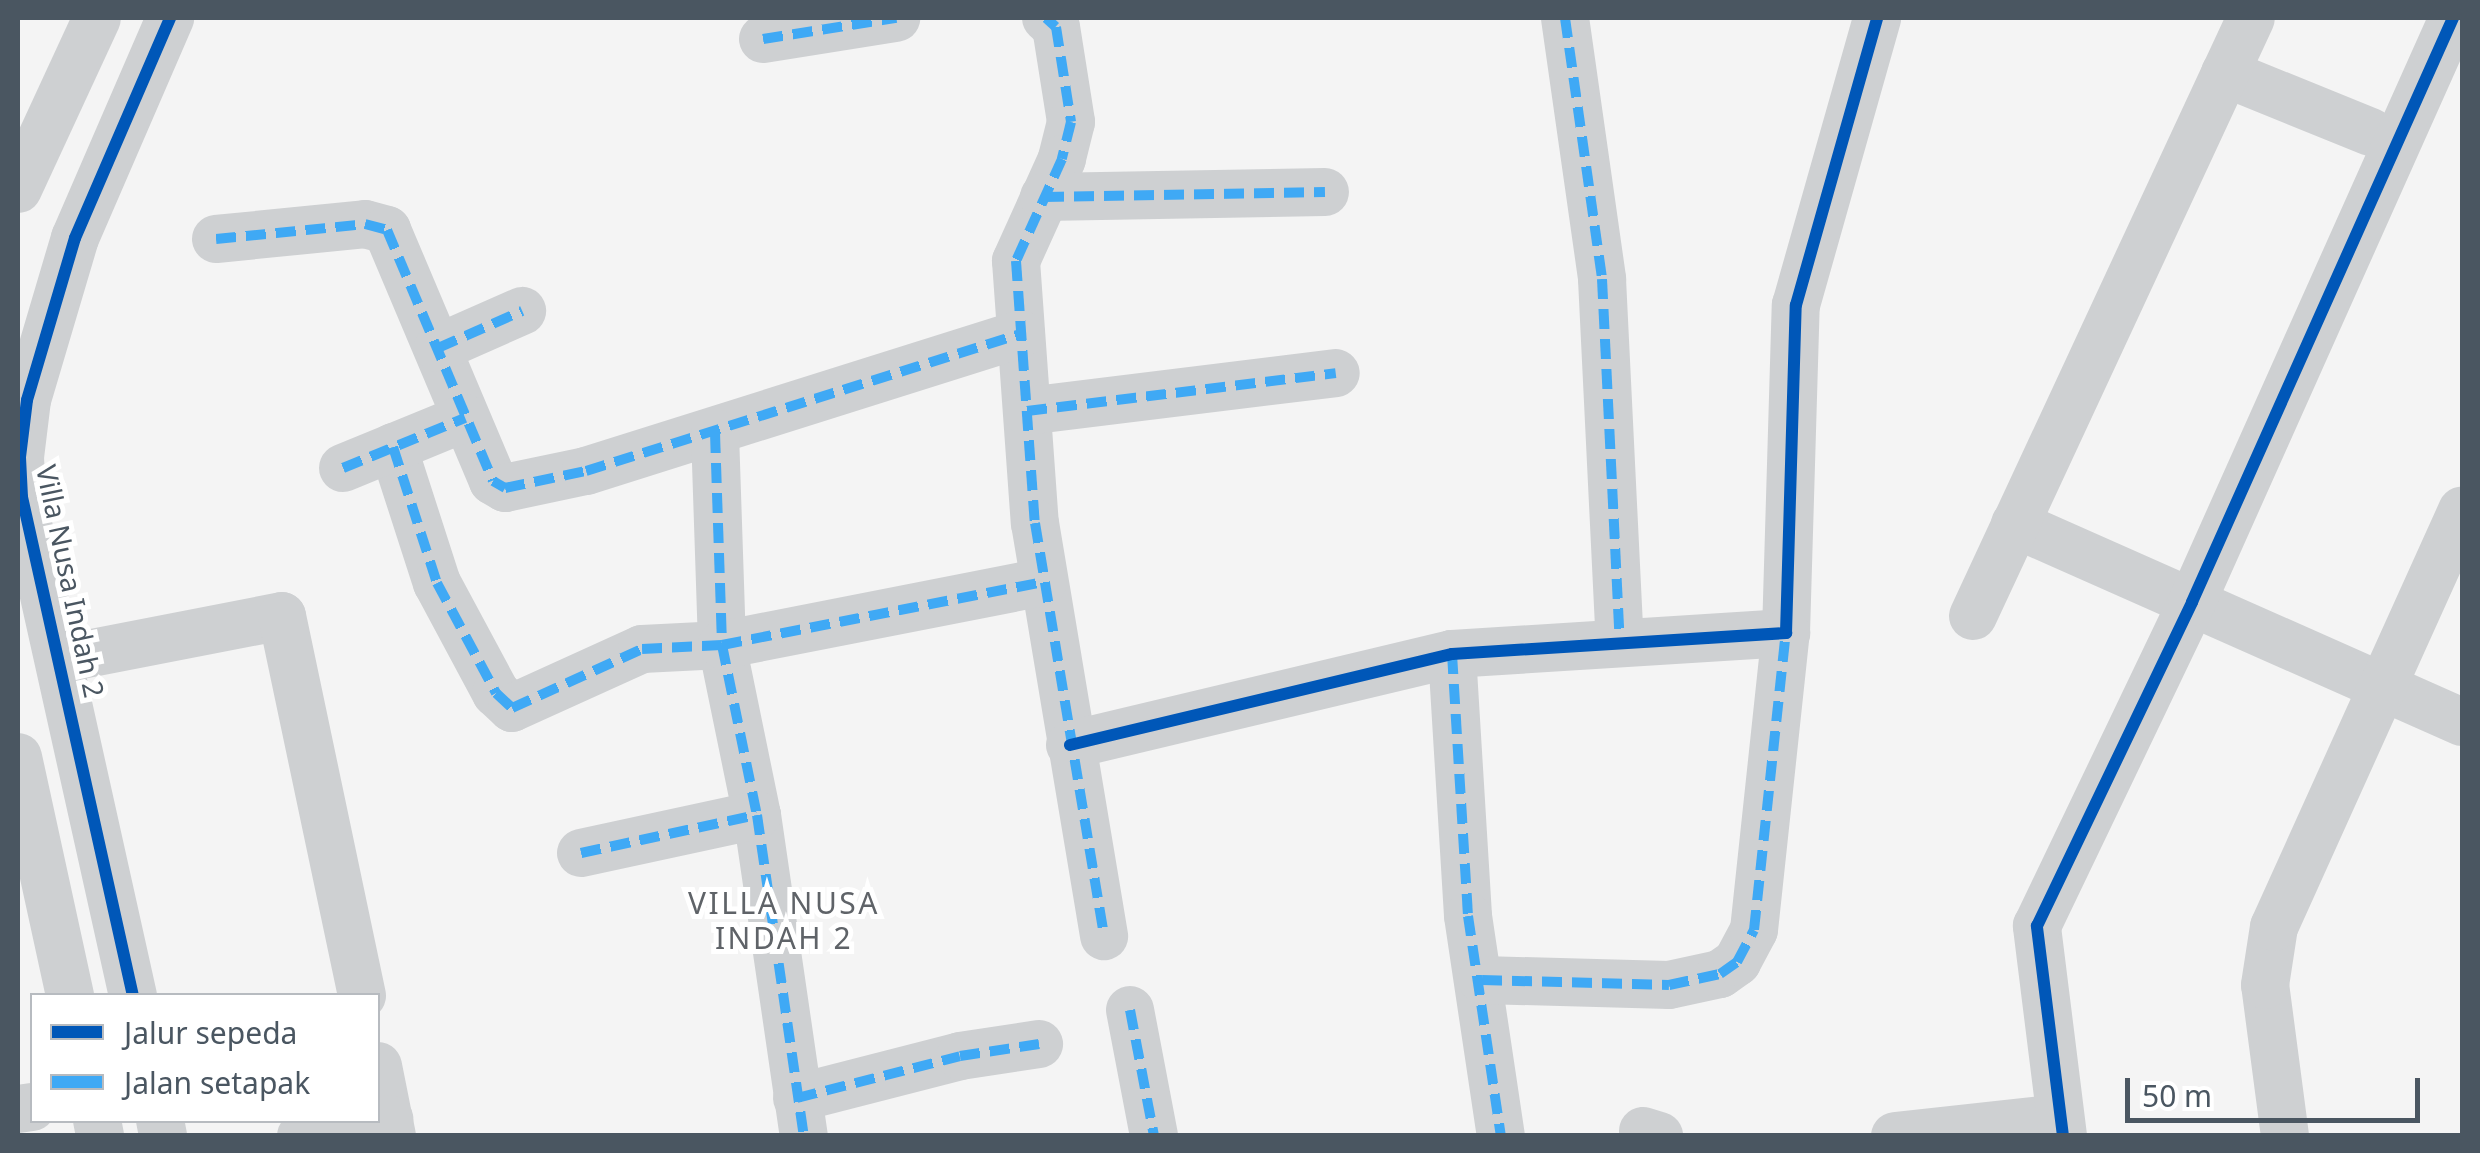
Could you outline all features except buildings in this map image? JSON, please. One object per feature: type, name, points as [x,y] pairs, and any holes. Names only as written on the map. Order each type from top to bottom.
[{"type":"street","points":[[18,190],[97,18]]},
{"type":"street","name":"Villa Nusa Indah 2","points":[[132,993],[22,497],[27,400],[75,238],[170,18]]},
{"type":"street","points":[[763,39],[896,18]]},
{"type":"street","points":[[1046,18],[1056,27],[1071,122],[1016,261],[1042,582],[1104,936]]},
{"type":"street","points":[[1565,18],[1602,279],[1620,643]]},
{"type":"street","points":[[1482,980],[1669,985],[1720,974],[1737,962],[1754,930],[1786,633],[1796,306],[1877,18]]},
{"type":"street","points":[[1973,616],[2252,18]]},
{"type":"street","points":[[1895,1136],[2061,1127],[2037,926],[2192,602],[2453,18]]},
{"type":"street","points":[[2226,73],[2370,132]]},
{"type":"street","points":[[1044,198],[1325,192]]},
{"type":"street","points":[[216,239],[377,224],[399,247],[465,418],[494,481],[505,488],[715,433],[1021,334]]},
{"type":"street","points":[[438,348],[522,311]]},
{"type":"street","points":[[1027,411],[1336,374]]},
{"type":"street","points":[[343,468],[465,418]]},
{"type":"street","points":[[715,433],[722,644],[757,815],[800,1117],[960,1056],[1039,1044]]},
{"type":"street","points":[[393,447],[436,584],[505,705],[523,705],[642,649],[722,644],[1042,582]]},
{"type":"street","points":[[2285,1136],[2265,985],[2274,927],[2462,510]]},
{"type":"street","points":[[2016,524],[2462,722]]},
{"type":"street","points":[[61,659],[282,616],[361,993]]},
{"type":"street","points":[[1070,745],[1452,654],[1786,633]]},
{"type":"street","points":[[1452,654],[1468,916],[1482,980],[1501,1136]]},
{"type":"street","points":[[18,757],[69,993]]},
{"type":"street","points":[[581,853],[757,815]]},
{"type":"street","points":[[1130,1010],[1154,1136]]},
{"type":"street","points":[[301,1136],[390,1127],[380,1076]]},
{"type":"marked path","points":[[763,39],[896,18]]},
{"type":"marked path","points":[[1046,18],[1056,27],[1071,122],[1062,159],[1016,261],[1035,523],[1104,936]]},
{"type":"marked path","points":[[1565,18],[1602,279],[1620,643]]},
{"type":"marked path","points":[[1044,197],[1325,192]]},
{"type":"marked path","points":[[216,239],[365,224],[387,230],[493,481],[505,488],[586,471],[1021,334]]},
{"type":"marked path","points":[[438,348],[522,311]]},
{"type":"marked path","points":[[1027,411],[1336,373]]},
{"type":"marked path","points":[[343,468],[465,418]]},
{"type":"marked path","points":[[715,433],[722,645],[757,815],[804,1136]]},
{"type":"marked path","points":[[393,447],[437,583],[496,693],[512,708],[642,649],[722,645],[1043,582]]},
{"type":"marked path","points":[[1482,980],[1669,985],[1720,974],[1737,962],[1754,930],[1786,633]]},
{"type":"marked path","points":[[1452,654],[1468,916],[1501,1136]]},
{"type":"marked path","points":[[581,853],[757,815]]},
{"type":"marked path","points":[[1130,1010],[1154,1136]]},
{"type":"marked path","points":[[797,1098],[960,1056],[1039,1044]]},
{"type":"cycle path","points":[[132,993],[22,497],[20,457],[27,400],[75,238],[170,18]]},
{"type":"cycle path","points":[[1070,745],[1452,654],[1786,633],[1796,305],[1877,18]]},
{"type":"cycle path","points":[[2063,1136],[2037,926],[2192,602],[2453,18]]},
{"type":"district","name":"VILLA NUSA INDAH 2","points":[[784,920]]}]
